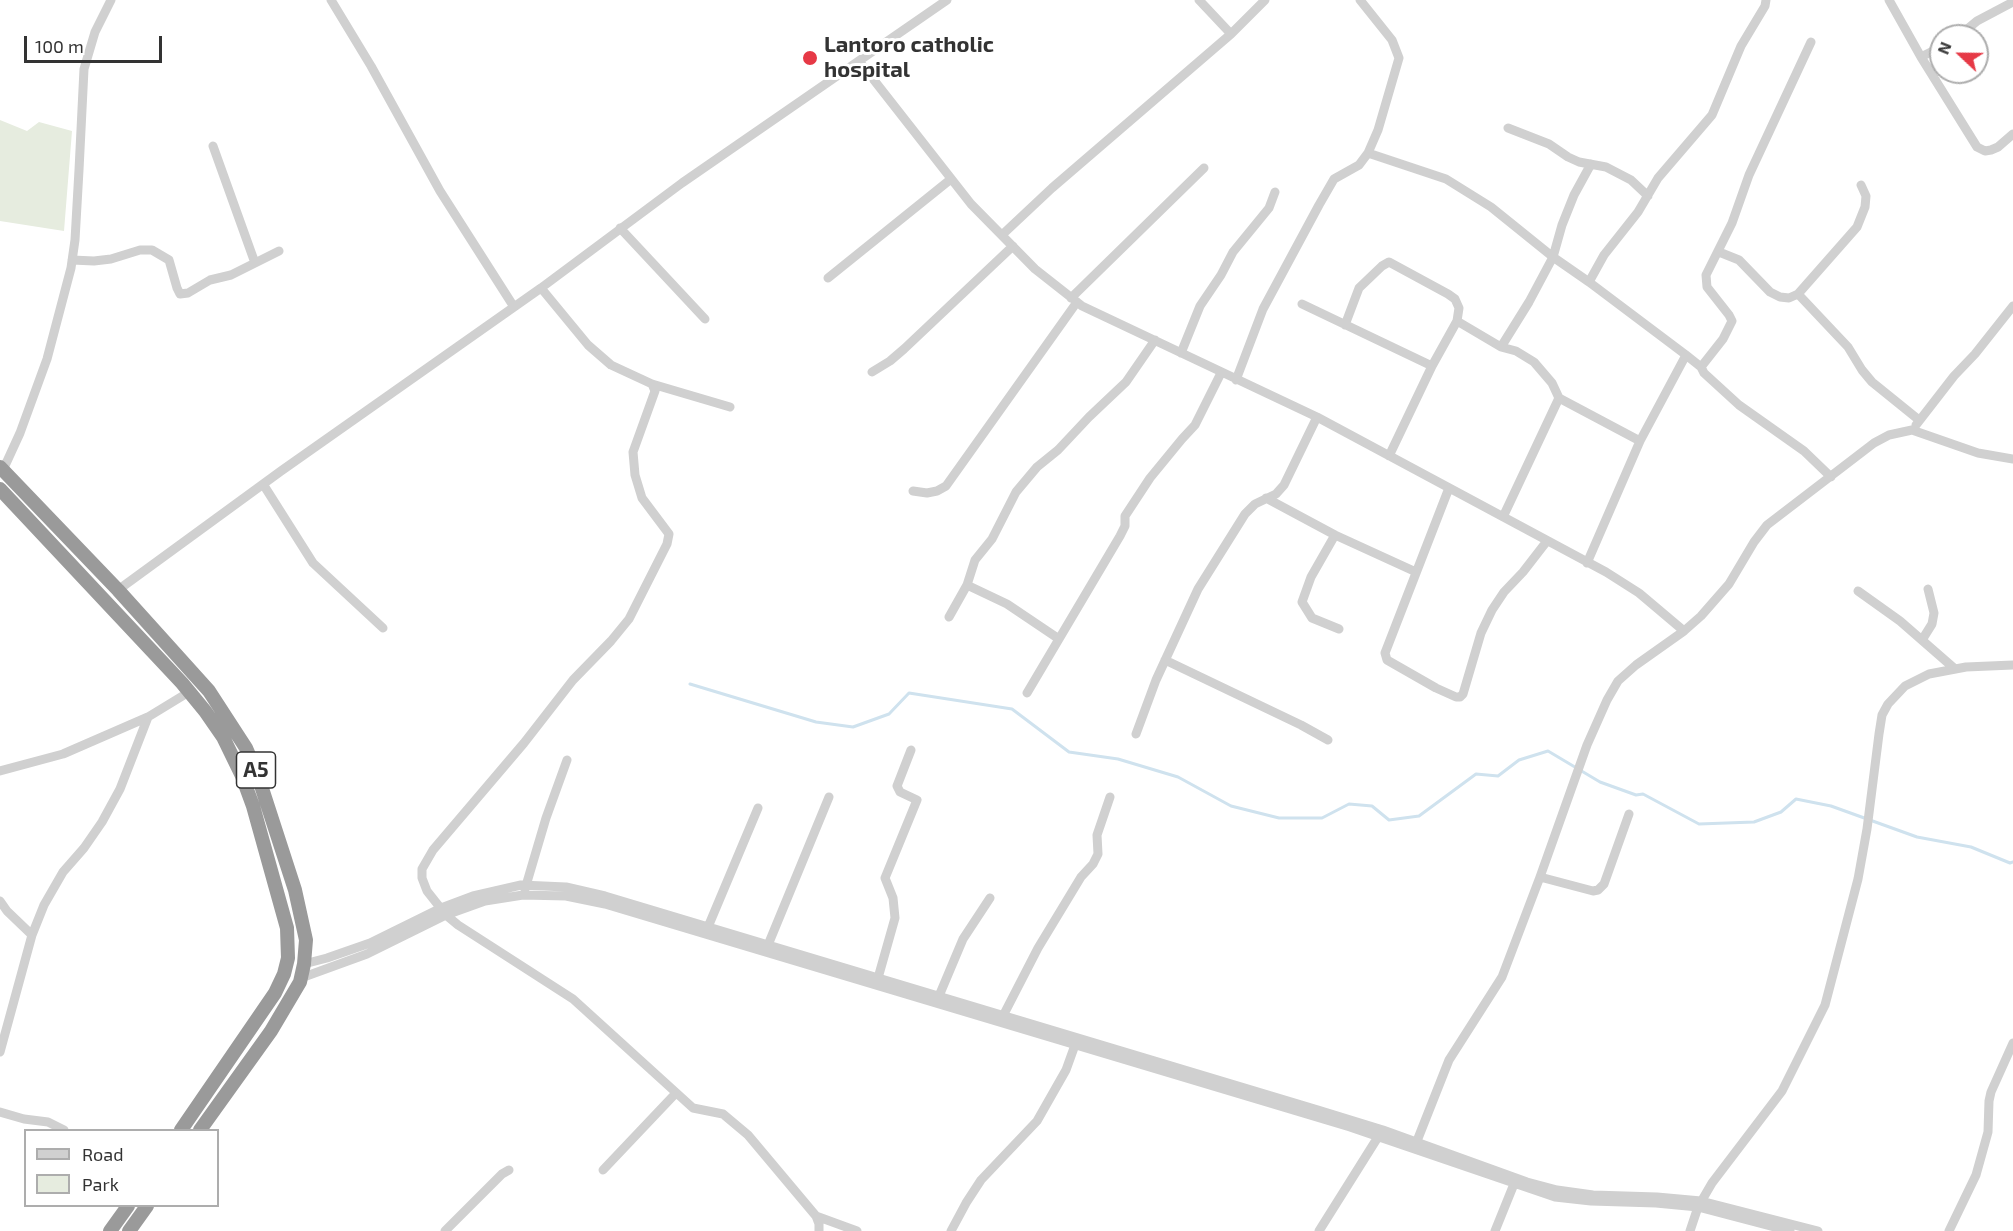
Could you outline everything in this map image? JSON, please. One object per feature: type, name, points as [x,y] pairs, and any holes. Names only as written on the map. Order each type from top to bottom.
[{"type":"highway","name":"A5","points":[[2,468],[118,590],[209,691],[246,748],[258,776],[294,890],[306,940],[301,978],[281,1016],[201,1129]]},
{"type":"highway","name":"A5","points":[[0,489],[189,692],[223,737],[242,776],[287,928],[288,958],[284,974],[275,993],[182,1129]]},
{"type":"highway","points":[[213,1085],[226,1094]]},
{"type":"highway","points":[[110,1231],[127,1207]]},
{"type":"highway","points":[[129,1231],[146,1207]]},
{"type":"street","points":[[2,468],[20,433],[47,359],[72,260],[80,170],[84,69],[95,32],[111,0]]},
{"type":"street","points":[[331,0],[371,66],[440,191],[514,307]]},
{"type":"street","points":[[118,590],[263,484],[541,288],[620,228],[947,0]]},
{"type":"street","points":[[1199,0],[1231,34]]},
{"type":"street","points":[[1003,234],[1052,188],[1231,34],[1265,0]]},
{"type":"street","points":[[1236,380],[1263,309],[1319,205],[1334,179],[1359,165],[1368,153],[1378,130],[1399,58],[1392,40],[1360,0]]},
{"type":"street","points":[[1590,282],[1604,255],[1638,212],[1658,178],[1712,114],[1742,45],[1765,6],[1766,0]]},
{"type":"street","points":[[1892,1],[1922,57],[1977,147],[1985,151],[1990,150],[1998,147],[2013,135]]},
{"type":"street","points":[[1973,24],[2013,2]]},
{"type":"street","points":[[1701,367],[1723,339],[1732,321],[1707,287],[1706,275],[1719,252],[1749,175],[1811,42]]},
{"type":"street","points":[[1922,57],[1929,53]]},
{"type":"street","points":[[859,62],[971,204],[1035,269],[1074,300],[1098,315],[1317,417],[1503,517],[1639,593],[1684,631]]},
{"type":"street","points":[[1508,129],[1549,144],[1568,157],[1606,167],[1631,180],[1648,196]]},
{"type":"street","points":[[213,146],[255,263]]},
{"type":"street","points":[[1368,153],[1446,179],[1491,207],[1553,257],[1590,282],[1686,355],[1739,405],[1804,451],[1831,477]]},
{"type":"street","points":[[1501,347],[1553,257],[1574,195],[1591,164]]},
{"type":"street","points":[[913,491],[937,492],[946,486],[1074,300],[1204,168]]},
{"type":"street","points":[[828,278],[951,179]]},
{"type":"street","points":[[1719,252],[1739,261],[1770,292],[1780,297],[1790,298],[1798,294],[1857,227],[1866,196],[1861,185]]},
{"type":"street","points":[[1181,353],[1200,306],[1233,252],[1269,208],[1275,192]]},
{"type":"street","points":[[620,228],[705,319]]},
{"type":"street","points":[[872,372],[904,349],[1013,246]]},
{"type":"street","points":[[72,260],[111,259],[140,250],[153,250],[169,260],[180,294],[188,293],[210,280],[231,275],[279,251]]},
{"type":"street","points":[[1346,325],[1359,288],[1389,262],[1455,299],[1459,308],[1457,321],[1432,366],[1389,456]]},
{"type":"street","points":[[541,288],[600,357],[611,365],[652,384],[730,407]]},
{"type":"street","points":[[1798,294],[1848,348],[1872,382],[1919,420]]},
{"type":"street","points":[[1302,304],[1432,366]]},
{"type":"street","points":[[1912,430],[1954,376],[2006,318],[2013,306]]},
{"type":"street","points":[[1457,321],[1501,347],[1516,351],[1534,362],[1552,383],[1559,398],[1640,441]]},
{"type":"street","points":[[949,617],[966,585],[975,560],[992,539],[1016,492],[1037,467],[1058,450],[1126,382],[1155,340]]},
{"type":"street","points":[[1587,563],[1640,441],[1686,355]]},
{"type":"street","points":[[1028,693],[1120,536],[1125,526],[1125,516],[1150,478],[1195,425],[1221,373]]},
{"type":"street","points":[[652,384],[655,392],[633,452],[635,476],[642,498],[669,534],[667,544],[629,619],[573,680],[524,743],[427,859],[422,869],[423,883],[443,912],[580,1005],[693,1107],[723,1114],[748,1135],[816,1215],[819,1231]]},
{"type":"street","points":[[1503,517],[1559,398]]},
{"type":"street","points":[[1136,734],[1156,680],[1204,580],[1245,514],[1255,504],[1276,494],[1284,485],[1317,417]]},
{"type":"street","points":[[1415,1145],[1449,1060],[1502,977],[1587,745],[1618,681],[1701,616],[1729,584],[1767,525],[1874,443],[1889,435],[1912,430],[1978,453],[2013,459]]},
{"type":"street","points":[[263,484],[313,563],[383,628]]},
{"type":"street","points":[[1449,488],[1385,653],[1387,660],[1436,688],[1460,697],[1463,694],[1481,633],[1492,610],[1504,592],[1547,541]]},
{"type":"street","points":[[1266,498],[1335,535],[1416,572]]},
{"type":"street","points":[[1335,535],[1311,577],[1302,602],[1312,618],[1339,629]]},
{"type":"street","points":[[966,585],[1007,604],[1059,639]]},
{"type":"street","points":[[1922,640],[1932,624],[1934,613],[1928,588]]},
{"type":"street","points":[[1858,591],[1900,621],[1955,669]]},
{"type":"street","points":[[1165,660],[1328,740]]},
{"type":"street","points":[[1690,1231],[1700,1204],[1712,1183],[1782,1091],[1825,1005],[1858,879],[1867,829],[1880,725],[1888,704],[1900,690],[1929,674],[1955,669],[2013,665]]},
{"type":"street","points":[[0,771],[63,754],[147,717],[189,692]]},
{"type":"street","points":[[0,1052],[32,935],[44,905],[57,882],[102,822],[120,789],[147,717]]},
{"type":"street","points":[[878,978],[895,918],[893,898],[885,878],[916,800],[900,792],[897,786],[911,750]]},
{"type":"street","points":[[523,895],[546,818],[567,760]]},
{"type":"street","points":[[768,945],[829,797]]},
{"type":"street","points":[[1003,1016],[1038,948],[1081,877],[1094,864],[1098,854],[1097,835],[1110,797]]},
{"type":"street","points":[[708,927],[759,808]]},
{"type":"street","points":[[1540,877],[1593,891],[1598,890],[1604,884],[1629,814]]},
{"type":"street","points":[[301,978],[367,954],[473,896],[527,885],[584,891],[1318,1110],[1527,1182],[1557,1190],[1593,1195],[1657,1197],[1700,1204],[1818,1231]]},
{"type":"street","points":[[304,964],[370,943],[443,912],[485,901],[523,895],[566,896],[605,904],[1378,1137],[1415,1145],[1514,1184],[1555,1197],[1700,1204],[1790,1231]]},
{"type":"street","points":[[939,996],[963,939],[990,898]]},
{"type":"street","points":[[0,901],[32,935]]},
{"type":"street","points":[[1949,1231],[1976,1175],[1988,1132],[1989,1101],[2013,1043]]},
{"type":"street","points":[[951,1231],[981,1180],[1037,1121],[1062,1079],[1075,1046]]},
{"type":"street","points":[[603,1170],[676,1093]]},
{"type":"street","points":[[0,1112],[24,1119],[48,1122],[60,1129]]},
{"type":"street","points":[[1319,1231],[1378,1137]]},
{"type":"street","points":[[445,1231],[502,1174],[509,1170]]},
{"type":"street","points":[[1495,1231],[1514,1184]]},
{"type":"street","points":[[816,1215],[857,1231]]},
{"type":"green space","points":[[0,120],[27,131],[39,122],[72,131],[64,231],[0,221]]},
{"type":"waterway","points":[[690,684],[816,722],[853,727],[889,714],[909,693],[1012,709],[1069,752],[1118,759],[1178,777],[1231,806],[1279,818],[1322,818],[1349,804],[1372,806],[1389,820],[1419,816],[1476,774],[1498,776],[1519,760],[1548,751],[1600,782],[1636,795],[1643,794],[1699,824],[1754,822],[1781,812],[1796,799],[1831,806],[1917,837],[1971,847],[2010,863],[2013,862]]},
{"type":"place","name":"Lantoro catholic hospital","points":[[810,58]]}]
